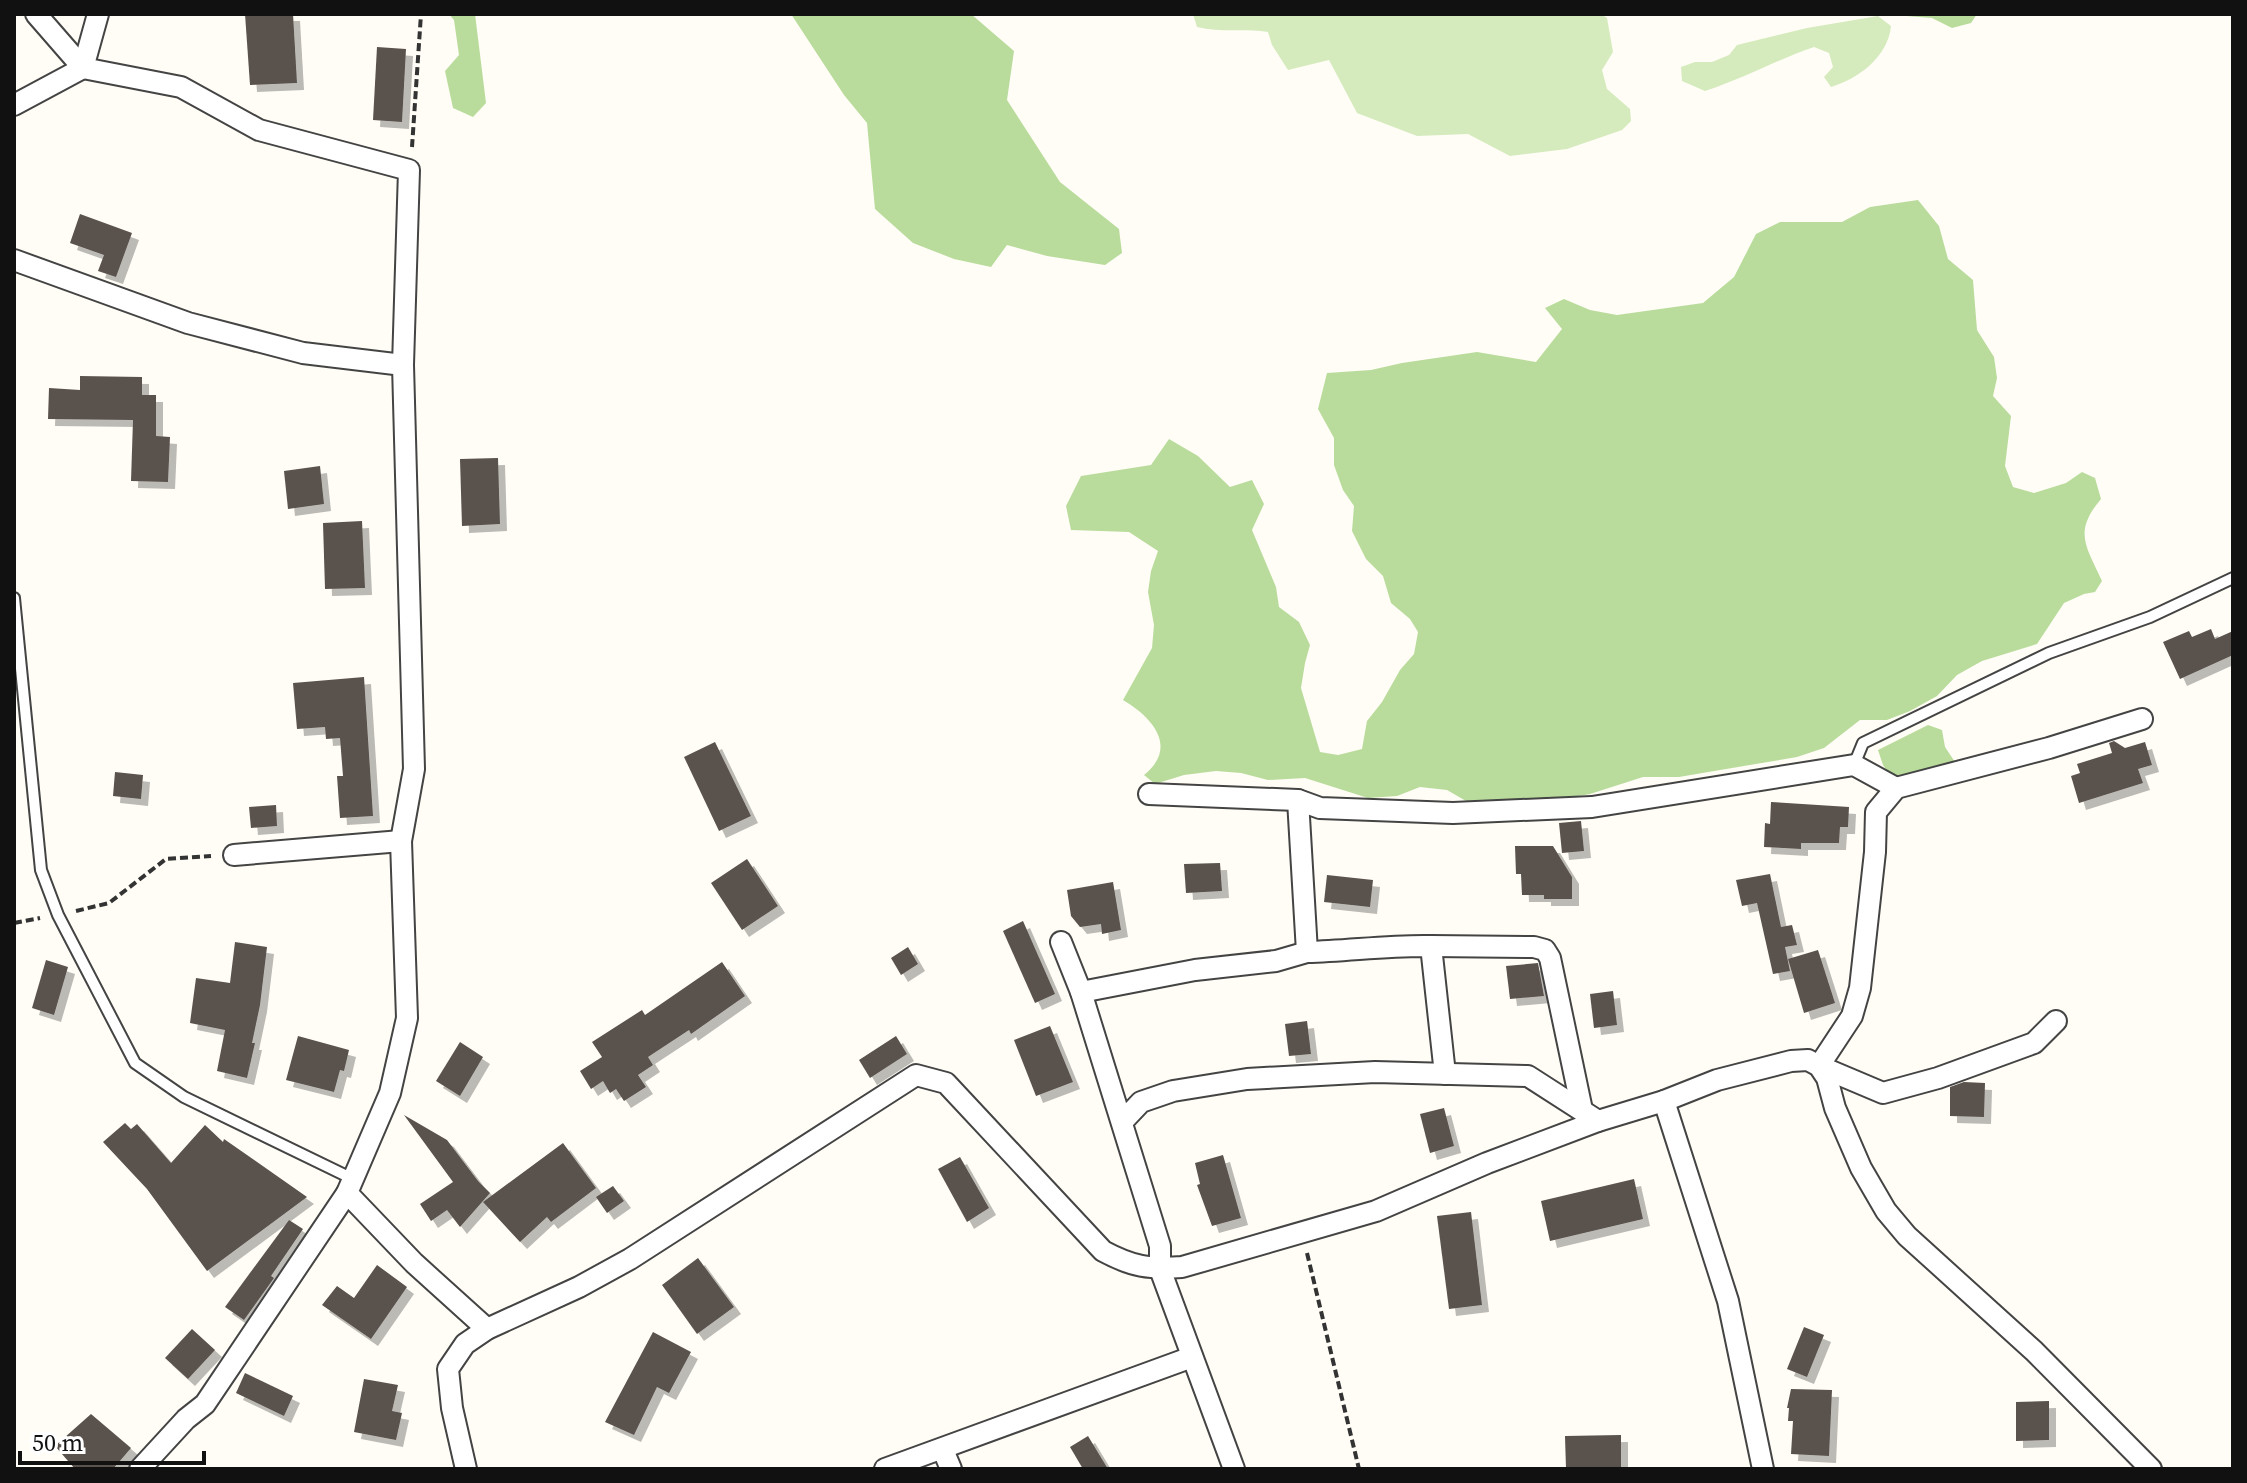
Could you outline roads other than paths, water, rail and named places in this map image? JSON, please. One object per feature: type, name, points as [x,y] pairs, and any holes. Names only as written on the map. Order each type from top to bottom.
[{"type":"street","points":[[36,14],[83,68],[181,87],[259,130],[409,170],[403,365],[414,769],[401,841],[407,1018],[390,1093],[350,1186],[205,1404],[186,1419],[140,1469]]},
{"type":"street","points":[[14,105],[83,68],[98,14]]},
{"type":"street","points":[[14,261],[188,323],[303,353],[403,365]]},
{"type":"street","points":[[1819,1066],[1852,1016],[1862,973],[1875,852],[1876,812],[1896,788],[2049,748],[2142,719]]},
{"type":"street","points":[[1149,794],[1298,800],[1320,808],[1453,813],[1592,807],[1854,765],[1896,788]]},
{"type":"street","points":[[1298,800],[1307,952]]},
{"type":"street","points":[[234,855],[401,841]]},
{"type":"street","points":[[1061,942],[1081,992],[1160,1246],[1160,1269],[1234,1469]]},
{"type":"street","points":[[1081,992],[1195,970],[1276,961],[1307,952],[1363,951],[1395,945],[1534,947],[1545,950],[1550,958],[1590,1116]]},
{"type":"street","points":[[1431,946],[1445,1074]]},
{"type":"street","points":[[466,1469],[452,1408],[448,1369],[465,1344],[487,1329],[579,1287],[630,1259],[916,1075],[946,1083],[1103,1251],[1128,1264],[1160,1269],[1182,1267],[1376,1211],[1590,1116],[1664,1101],[1717,1080],[1791,1061],[1808,1060],[1883,1093],[1938,1078],[2034,1043],[2056,1021]]},
{"type":"street","points":[[1819,1066],[1827,1078],[1835,1108],[1861,1168],[1886,1211],[1907,1236],[2024,1342],[2151,1469]]},
{"type":"street","points":[[1122,1122],[1141,1102],[1173,1091],[1247,1079],[1375,1072],[1528,1076],[1590,1116]]},
{"type":"street","points":[[1664,1101],[1728,1301],[1763,1469]]},
{"type":"street","points":[[350,1186],[414,1263],[487,1329]]},
{"type":"street","points":[[885,1469],[947,1459],[1192,1357]]},
{"type":"lane","points":[[1854,765],[1863,743],[2049,653],[2150,617],[2233,578]]},
{"type":"lane","points":[[14,598],[41,870],[58,915],[135,1063],[184,1097],[350,1186]]}]
